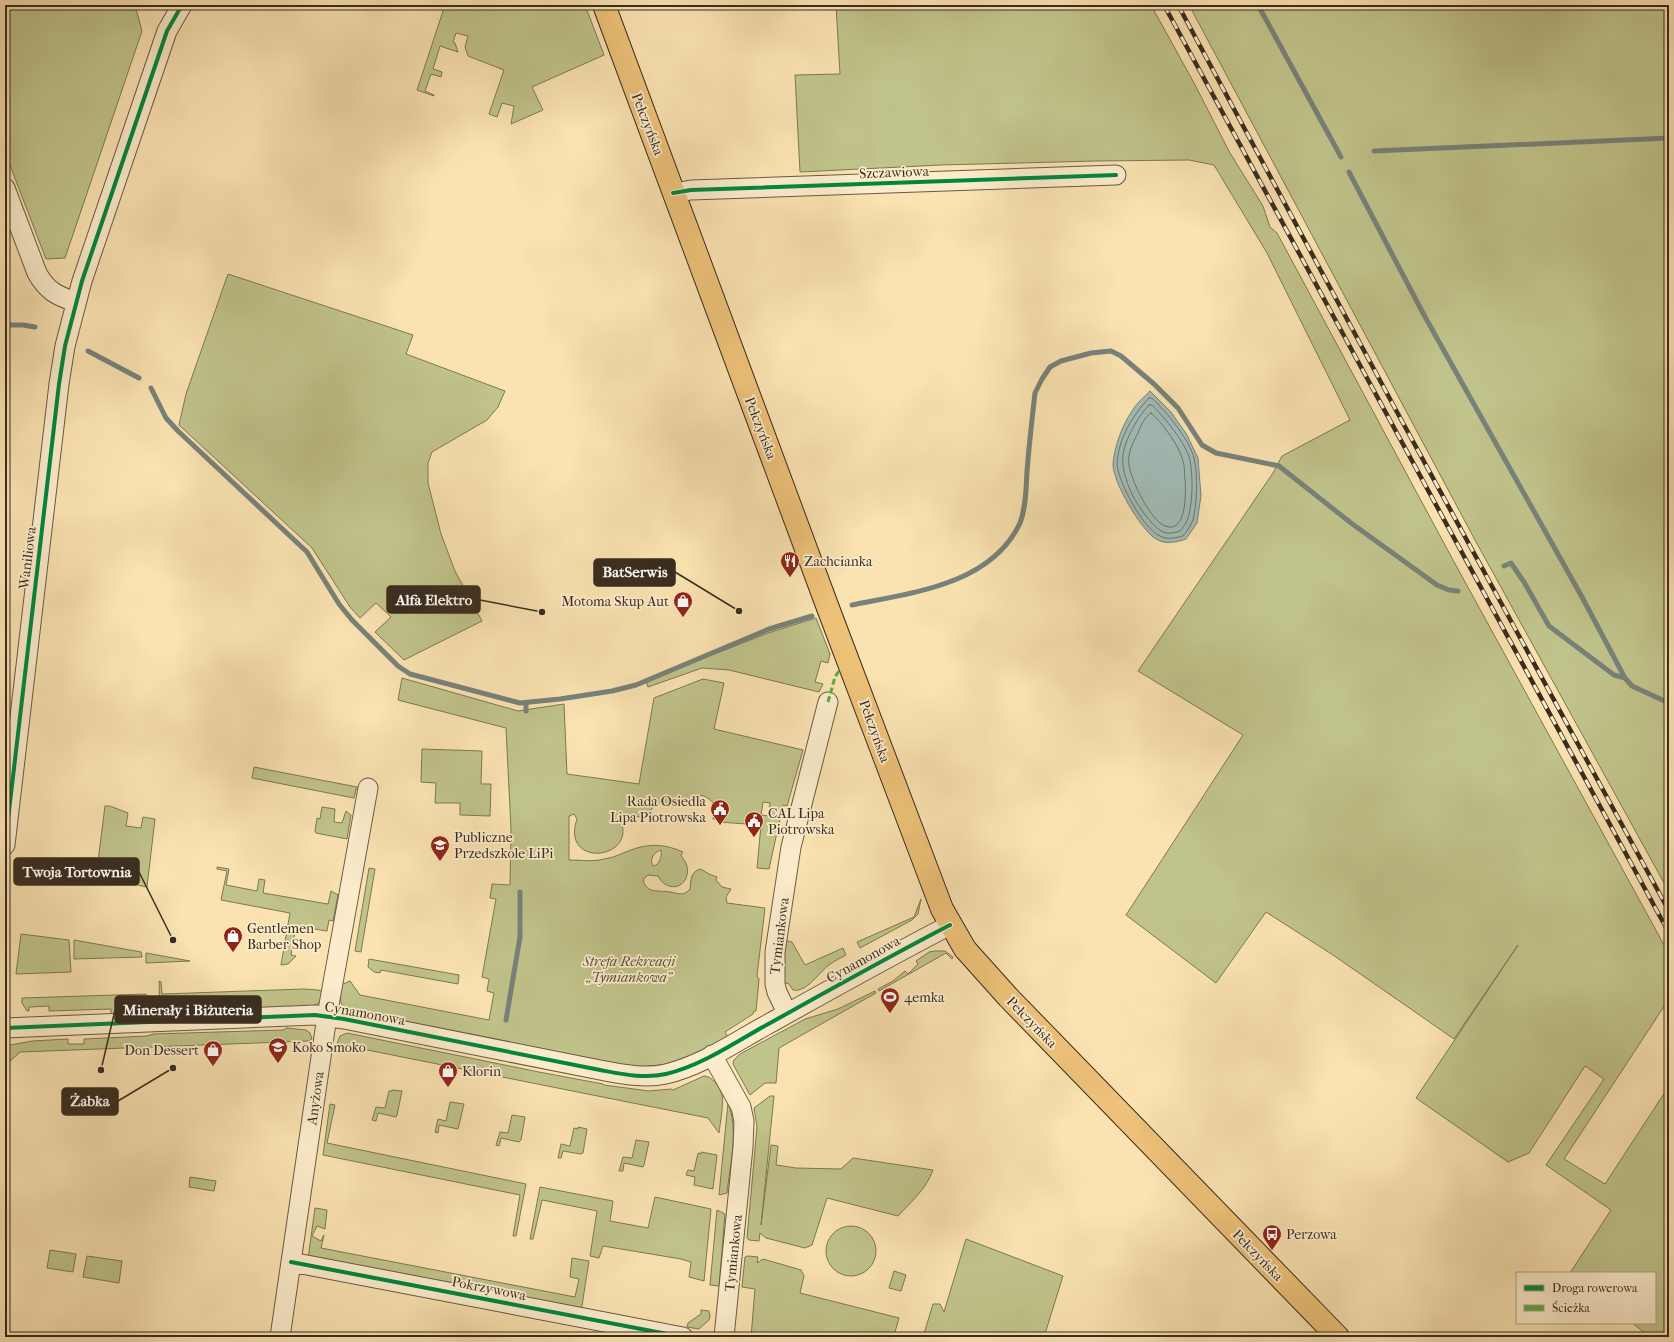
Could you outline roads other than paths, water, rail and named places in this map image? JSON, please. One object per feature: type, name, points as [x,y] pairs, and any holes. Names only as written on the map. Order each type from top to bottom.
[{"type":"main road","name":"Pełczyńska","points":[[604,5],[929,877],[950,925],[965,949],[1008,997],[1338,1337]]},
{"type":"street","name":"Waniliowa","points":[[5,845],[55,416],[65,346],[76,302],[168,31],[182,5]]},
{"type":"street","name":"Szczawiowa","points":[[673,193],[691,190],[1116,175]]},
{"type":"street","points":[[5,191],[37,273],[43,284],[51,292],[76,302]]},
{"type":"street","name":"Tymiankowa","points":[[787,1013],[776,992],[774,984],[775,952],[791,847],[828,702]]},
{"type":"street","name":"Anyżowa","points":[[280,1337],[327,1016],[368,788]]},
{"type":"street","name":"Cynamonowa","points":[[787,1013],[950,925]]},
{"type":"street","points":[[712,1055],[787,1013]]},
{"type":"street","name":"Cynamonowa","points":[[5,1028],[294,1015],[327,1016],[629,1075],[646,1076],[666,1074],[712,1055]]},
{"type":"street","name":"Tymiankowa","points":[[712,1055],[741,1107],[744,1121],[743,1147],[724,1337]]},
{"type":"street","name":"Pokrzywowa","points":[[291,1262],[683,1337]]},
{"type":"water","points":[[1150,391],[1171,412],[1187,435],[1198,458],[1201,496],[1197,523],[1186,539],[1175,542],[1163,542],[1156,539],[1143,526],[1122,493],[1114,471],[1114,456],[1122,429],[1134,408]]},
{"type":"waterway","points":[[1258,5],[1341,157]]},
{"type":"waterway","points":[[1374,151],[1669,138]]},
{"type":"waterway","points":[[1349,172],[1424,315],[1582,597],[1625,678],[1632,686],[1669,703]]},
{"type":"waterway","points":[[5,325],[35,327]]},
{"type":"waterway","points":[[88,351],[139,378]]},
{"type":"waterway","points":[[852,605],[899,596],[947,583],[970,573],[990,560],[1007,544],[1020,523],[1023,511],[1035,393],[1042,379],[1050,367],[1061,361],[1091,353],[1111,351],[1121,356],[1154,384],[1178,408],[1202,445],[1216,453],[1279,466],[1351,523],[1437,585],[1449,590],[1458,591]]},
{"type":"waterway","points":[[151,388],[166,418],[307,552],[339,604],[352,620],[398,666],[410,674],[520,703],[560,699],[612,691],[636,685],[769,629],[812,616]]},
{"type":"waterway","points":[[1504,566],[1511,563],[1524,582],[1549,626],[1614,675],[1625,678]]},
{"type":"waterway","points":[[526,703],[526,711]]},
{"type":"waterway","points":[[506,1020],[520,937],[520,892]]},
{"type":"railway","points":[[1164,5],[1669,933]]},
{"type":"railway","points":[[1178,5],[1397,412],[1669,911]]},
{"type":"place","name":"Zachcianka","points":[[790,578]]},
{"type":"place","name":"BatSerwis","points":[[739,611]]},
{"type":"place","name":"Alfa Elektro","points":[[542,612]]},
{"type":"place","name":"Motoma Skup Aut","points":[[683,618]]},
{"type":"place","name":"Rada Osiedla Lipa Piotrowska","points":[[720,826]]},
{"type":"place","name":"CAL Lipa Piotrowska","points":[[754,838]]},
{"type":"place","name":"Publiczne Przedszkole LiPi","points":[[440,862]]},
{"type":"place","name":"Twoja Tortownia","points":[[173,940]]},
{"type":"place","name":"Gentlemen Barber Shop","points":[[233,953]]},
{"type":"place","name":"4emka","points":[[890,1014]]},
{"type":"place","name":"Koko Smoko","points":[[278,1064]]},
{"type":"place","name":"Don Dessert","points":[[213,1067]]},
{"type":"place","name":"Żabka","points":[[173,1068]]},
{"type":"place","name":"Minerały i Biżuteria","points":[[101,1070]]},
{"type":"place","name":"Klorin","points":[[448,1088]]},
{"type":"place","name":"Perzowa","points":[[1272,1251]]},
{"type":"park label","name":"Strefa Rekreacji „Tymiankowa”","points":[[629,970]]}]
